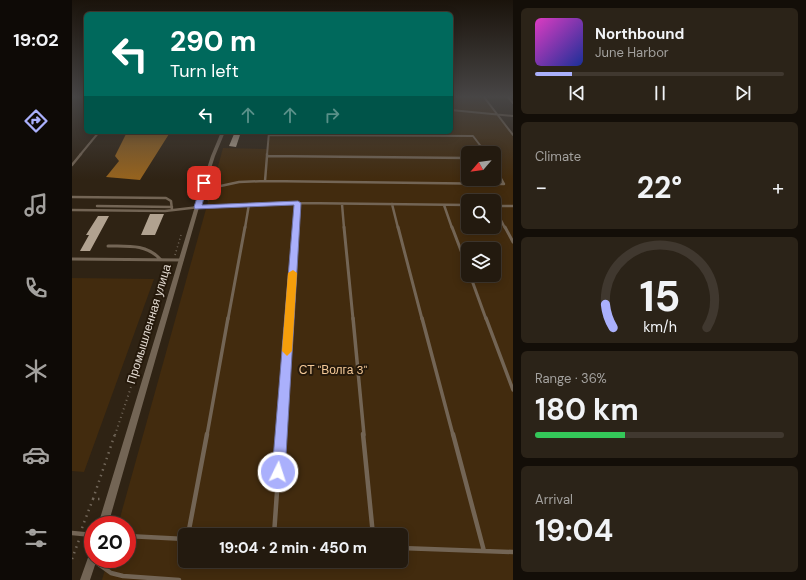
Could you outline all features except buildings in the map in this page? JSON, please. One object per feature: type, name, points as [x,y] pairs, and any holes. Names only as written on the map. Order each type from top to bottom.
[{"type":"street","name":"Промышленная улица","points":[[106,516],[203,187],[223,134]]},
{"type":"street","points":[[85,580],[89,568]]},
{"type":"lane","points":[[505,124],[513,135]]},
{"type":"lane","points":[[72,165],[97,134]]},
{"type":"lane","points":[[265,181],[269,135],[473,136],[481,146]]},
{"type":"lane","points":[[267,156],[461,158]]},
{"type":"lane","points":[[203,187],[239,182],[265,181],[461,183]]},
{"type":"lane","points":[[72,197],[166,198],[171,201],[172,208]]},
{"type":"lane","points":[[72,210],[298,203],[461,205]]},
{"type":"lane","points":[[275,528],[298,203]]},
{"type":"lane","points":[[189,528],[249,204]]},
{"type":"lane","points":[[342,204],[372,528]]},
{"type":"lane","points":[[392,204],[484,550]]},
{"type":"lane","points":[[444,205],[461,250]]},
{"type":"lane","points":[[97,206],[172,208]]},
{"type":"lane","points":[[501,206],[513,206]]},
{"type":"lane","points":[[501,219],[513,242]]},
{"type":"lane","points":[[108,246],[148,248],[156,253],[161,260]]},
{"type":"lane","points":[[72,259],[182,260]]},
{"type":"lane","points":[[473,282],[513,390]]},
{"type":"lane","points":[[72,534],[84,534]]},
{"type":"lane","points":[[136,536],[178,539]]},
{"type":"lane","points":[[408,548],[513,552]]},
{"type":"lane","points":[[106,568],[111,572],[123,576],[179,580]]},
{"type":"path","points":[[203,187],[212,183]]},
{"type":"path","points":[[72,558],[183,230]]},
{"type":"path","points":[[93,499],[111,500]]},
{"type":"green space","name":"СТ \"Волга 3\"","points":[[453,124],[505,124],[513,135],[513,580],[102,580],[105,568],[136,568],[136,516],[121,516],[223,148],[267,149],[269,134],[453,134]]},
{"type":"green space","points":[[72,278],[154,279],[84,472],[72,471]]},
{"type":"shaded area","points":[[126,134],[169,134],[140,180],[106,177],[119,161],[115,156]]},
{"type":"slow traffic","points":[[287,351],[293,273]]},
{"type":"route","points":[[204,183],[197,207],[298,203],[278,472]]}]
